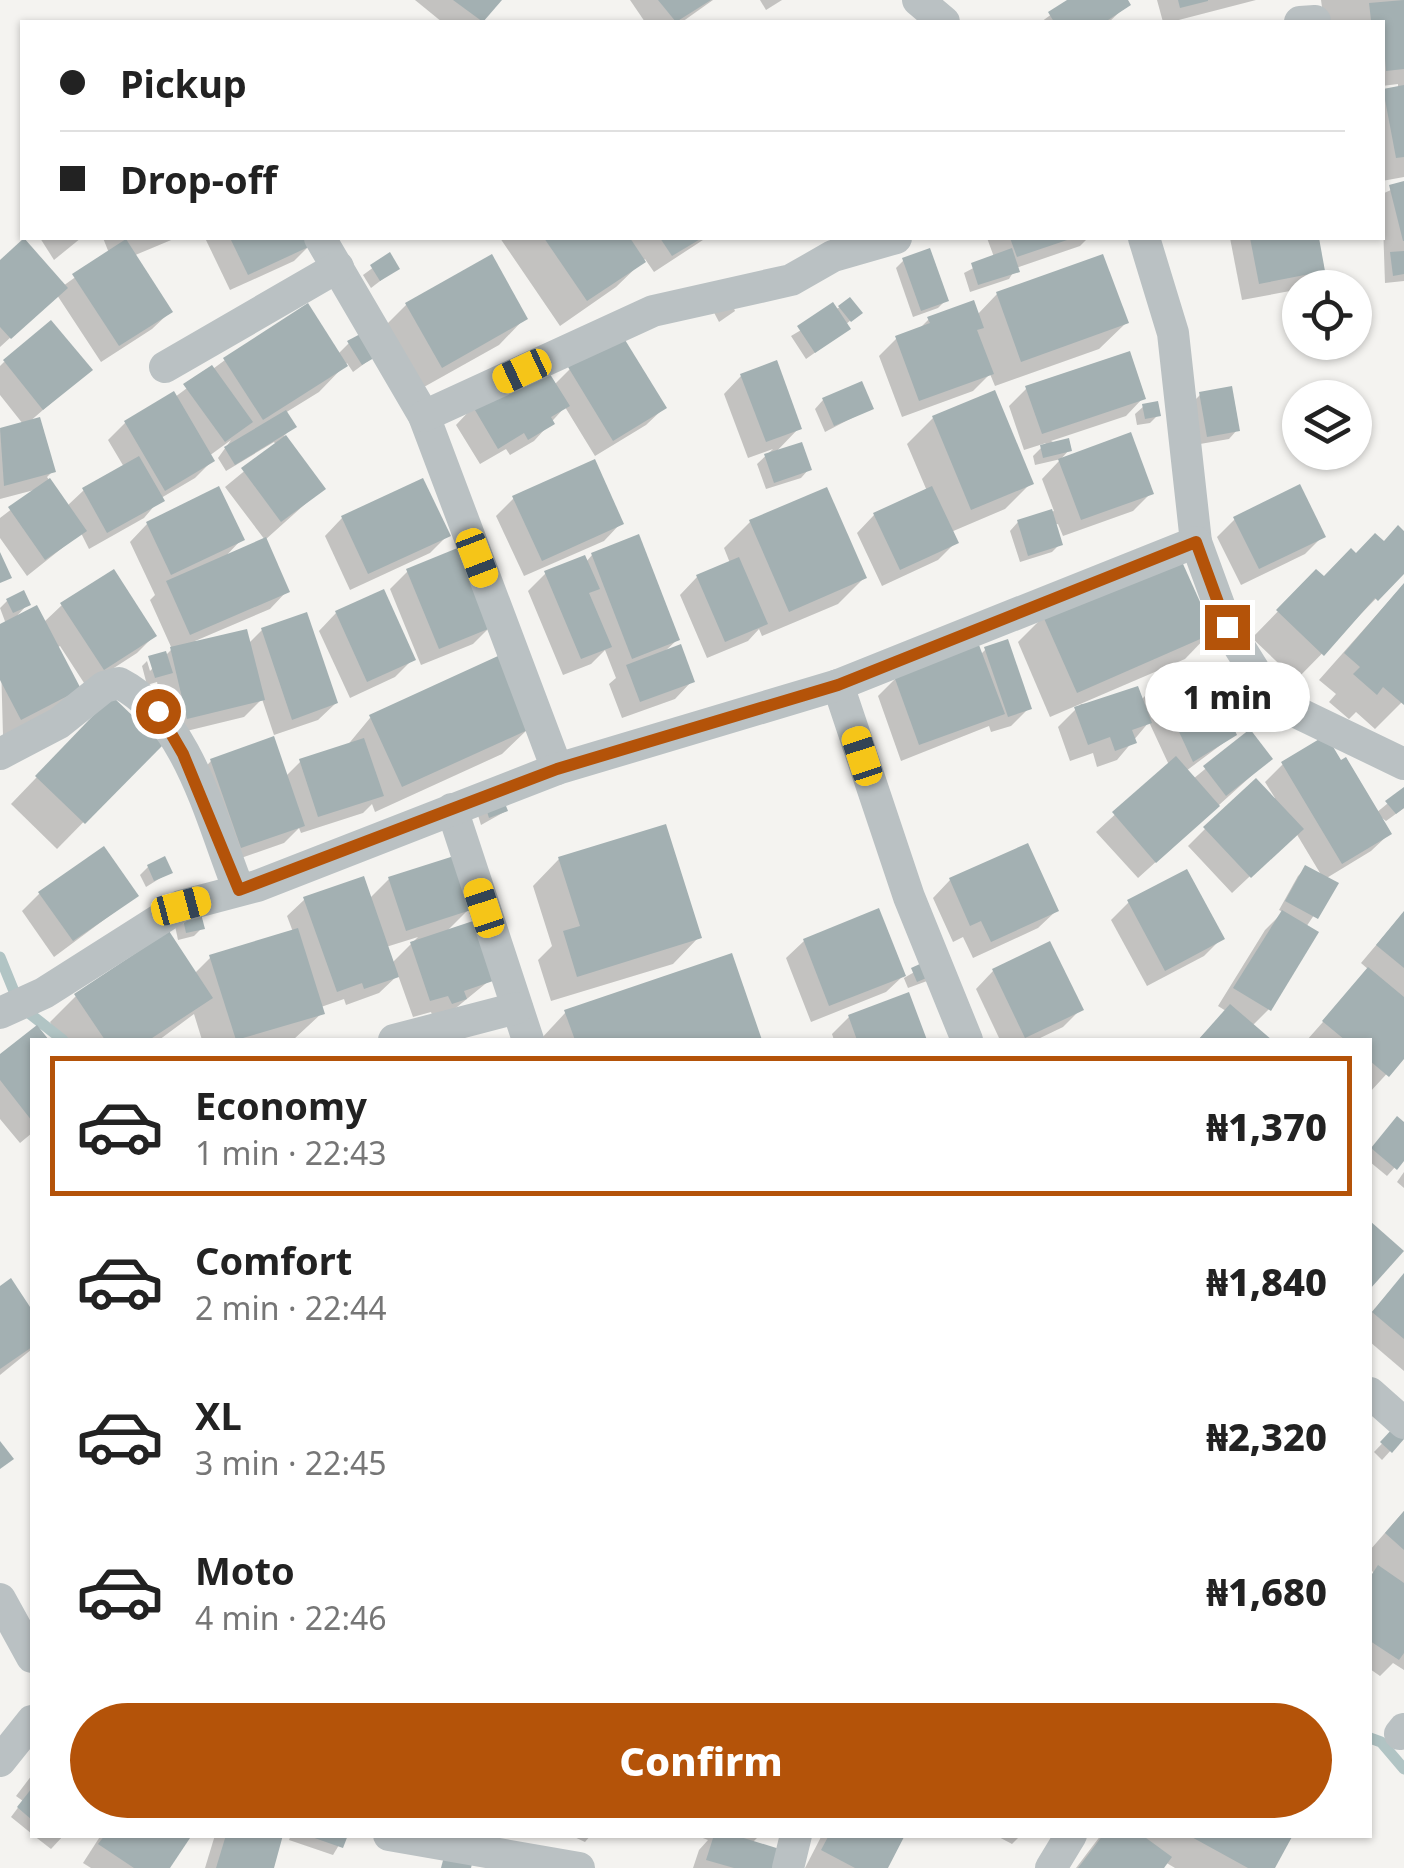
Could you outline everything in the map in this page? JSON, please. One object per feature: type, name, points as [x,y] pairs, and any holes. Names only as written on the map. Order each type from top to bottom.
[{"type":"street","points":[[918,0],[942,20]]},
{"type":"street","points":[[321,240],[424,416],[557,769]]},
{"type":"street","points":[[424,416],[654,311],[790,280],[833,256],[889,240]]},
{"type":"street","points":[[1145,240],[1173,333],[1196,542],[1227,627],[1273,702],[1404,764]]},
{"type":"street","points":[[165,366],[338,267]]},
{"type":"street","points":[[0,1013],[44,993],[181,906],[239,890],[557,769],[838,685],[1196,542]]},
{"type":"street","points":[[0,754],[59,723],[104,687],[119,683],[135,691],[158,711],[183,754],[239,890]]},
{"type":"street","points":[[838,685],[910,897],[966,1038]]},
{"type":"street","points":[[452,808],[527,1038]]},
{"type":"street","points":[[402,1038],[517,1008]]},
{"type":"street","points":[[1372,1395],[1404,1423]]},
{"type":"street","points":[[0,1599],[30,1653]]},
{"type":"street","points":[[0,1761],[30,1723]]},
{"type":"street","points":[[406,1838],[579,1868]]},
{"type":"street","points":[[788,1868],[795,1838]]},
{"type":"street","points":[[1051,1868],[1069,1838]]},
{"type":"building","points":[[453,0],[502,0],[485,20]]},
{"type":"building","points":[[658,0],[711,0],[679,20],[674,20]]},
{"type":"building","points":[[1067,0],[1128,0],[1131,5],[1108,20],[1053,20],[1048,12]]},
{"type":"building","points":[[1178,0],[1208,0],[1208,1],[1180,8]]},
{"type":"building","points":[[1404,0],[1404,69],[1386,71],[1385,20],[1371,20],[1369,3]]},
{"type":"building","points":[[1404,85],[1404,157],[1396,158],[1385,89]]},
{"type":"building","points":[[1404,181],[1404,241],[1403,241],[1389,185]]},
{"type":"building","points":[[26,240],[68,288],[11,339],[0,327],[0,260]]},
{"type":"building","points":[[127,240],[173,312],[119,346],[72,274]]},
{"type":"building","points":[[231,240],[313,240],[315,244],[248,275]]},
{"type":"building","points":[[545,240],[631,240],[646,262],[587,301]]},
{"type":"building","points":[[661,240],[699,240],[672,256]]},
{"type":"building","points":[[1011,240],[1067,240],[1017,257]]},
{"type":"building","points":[[1250,240],[1319,240],[1325,270],[1282,270],[1282,279],[1259,284]]},
{"type":"building","points":[[930,248],[949,301],[921,311],[902,258]]},
{"type":"building","points":[[1012,248],[1020,272],[978,285],[971,263]]},
{"type":"building","points":[[1404,251],[1404,274],[1393,276],[1390,252]]},
{"type":"building","points":[[390,252],[400,269],[380,281],[370,265]]},
{"type":"building","points":[[492,254],[528,319],[442,368],[405,303]]},
{"type":"building","points":[[1103,254],[1129,323],[1021,362],[996,292]]},
{"type":"building","points":[[850,297],[863,313],[851,322],[838,306]]},
{"type":"building","points":[[974,300],[984,328],[977,330],[994,374],[919,401],[895,336],[930,323],[927,317]]},
{"type":"building","points":[[833,302],[851,329],[815,353],[797,326]]},
{"type":"building","points":[[308,303],[348,366],[263,420],[223,358]]},
{"type":"building","points":[[51,320],[93,370],[43,410],[3,360]]},
{"type":"building","points":[[364,332],[379,355],[362,365],[347,341]]},
{"type":"building","points":[[622,335],[667,408],[613,441],[568,367]]},
{"type":"building","points":[[1130,351],[1146,399],[1042,434],[1025,386]]},
{"type":"building","points":[[777,360],[802,429],[766,442],[740,374]]},
{"type":"building","points":[[543,363],[570,406],[551,417],[555,424],[528,440],[524,433],[498,449],[472,405]]},
{"type":"building","points":[[212,365],[253,422],[225,442],[183,384]]},
{"type":"building","points":[[862,381],[874,409],[834,426],[822,398]]},
{"type":"building","points":[[1232,386],[1240,431],[1207,437],[1199,392]]},
{"type":"building","points":[[995,390],[1034,484],[971,510],[932,416]]},
{"type":"building","points":[[174,391],[215,461],[165,491],[124,421]]},
{"type":"building","points":[[1158,401],[1161,416],[1145,419],[1142,404]]},
{"type":"building","points":[[286,410],[297,427],[235,465],[224,447]]},
{"type":"building","points":[[40,417],[56,472],[4,486],[0,428]]},
{"type":"building","points":[[1131,432],[1154,494],[1081,520],[1058,459]]},
{"type":"building","points":[[286,435],[326,489],[281,522],[241,468]]},
{"type":"building","points":[[1069,438],[1072,451],[1043,458],[1040,445]]},
{"type":"building","points":[[802,442],[812,470],[774,483],[764,454]]},
{"type":"building","points":[[139,456],[165,501],[107,533],[82,488]]},
{"type":"building","points":[[595,459],[624,524],[542,561],[512,496]]},
{"type":"building","points":[[50,478],[87,531],[45,560],[8,507]]},
{"type":"building","points":[[423,478],[451,536],[368,574],[341,516]]},
{"type":"building","points":[[1300,484],[1326,537],[1259,569],[1233,517]]},
{"type":"building","points":[[219,486],[245,540],[171,575],[146,522]]},
{"type":"building","points":[[932,486],[959,543],[900,570],[873,513]]},
{"type":"building","points":[[827,487],[867,578],[789,612],[749,520]]},
{"type":"building","points":[[1052,509],[1063,545],[1028,556],[1017,520]]},
{"type":"building","points":[[1398,525],[1404,531],[1404,574],[1378,601],[1375,598],[1324,656],[1276,610],[1316,569],[1324,576],[1351,548],[1356,553],[1375,533],[1384,541]]},
{"type":"building","points":[[639,534],[680,640],[632,659],[591,553]]},
{"type":"building","points":[[266,537],[290,592],[190,635],[166,581]]},
{"type":"building","points":[[460,547],[493,627],[439,649],[406,569]]},
{"type":"building","points":[[0,552],[12,578],[0,583]]},
{"type":"building","points":[[585,555],[600,589],[589,593],[612,647],[581,659],[544,571]]},
{"type":"building","points":[[1179,555],[1214,633],[1077,693],[1042,614]]},
{"type":"building","points":[[739,557],[768,624],[725,642],[696,575]]},
{"type":"building","points":[[114,569],[157,636],[104,670],[60,603]]},
{"type":"building","points":[[1404,583],[1404,705],[1383,687],[1377,695],[1353,674],[1360,667],[1344,653]]},
{"type":"building","points":[[384,589],[416,660],[367,682],[335,611]]},
{"type":"building","points":[[24,590],[31,605],[13,613],[6,599]]},
{"type":"building","points":[[37,605],[81,689],[21,720],[0,680],[0,624]]},
{"type":"building","points":[[307,612],[338,703],[292,720],[261,628]]},
{"type":"building","points":[[247,629],[265,700],[187,719],[170,647]]},
{"type":"building","points":[[1008,639],[1032,709],[1008,717],[984,647]]},
{"type":"building","points":[[681,644],[695,682],[640,702],[626,665]]},
{"type":"building","points":[[979,645],[1005,714],[919,745],[894,676]]},
{"type":"building","points":[[166,651],[173,673],[155,678],[148,656]]},
{"type":"building","points":[[498,656],[532,728],[402,787],[369,715]]},
{"type":"building","points":[[1182,669],[1188,680],[1207,671],[1237,735],[1193,762],[1156,682]]},
{"type":"building","points":[[1138,686],[1152,723],[1132,730],[1137,743],[1115,751],[1110,737],[1088,745],[1074,707]]},
{"type":"building","points":[[112,696],[163,745],[85,824],[35,776]]},
{"type":"building","points":[[1250,729],[1273,759],[1226,796],[1203,766]]},
{"type":"building","points":[[1326,735],[1341,760],[1346,757],[1392,834],[1342,864],[1281,762]]},
{"type":"building","points":[[274,736],[305,826],[241,848],[210,759]]},
{"type":"building","points":[[364,738],[384,796],[318,817],[299,759]]},
{"type":"building","points":[[1176,756],[1220,806],[1156,863],[1112,812]]},
{"type":"building","points":[[1256,778],[1304,829],[1251,878],[1203,827]]},
{"type":"building","points":[[1404,787],[1404,808],[1396,814],[1385,801]]},
{"type":"building","points":[[501,793],[508,811],[489,818],[483,799]]},
{"type":"building","points":[[666,824],[702,938],[577,977],[563,931],[580,926],[558,857]]},
{"type":"building","points":[[1028,843],[1059,911],[991,942],[981,921],[970,926],[949,878]]},
{"type":"building","points":[[104,846],[139,896],[73,941],[38,892]]},
{"type":"building","points":[[165,856],[173,873],[154,881],[147,865]]},
{"type":"building","points":[[454,856],[471,910],[406,931],[388,877]]},
{"type":"building","points":[[1305,865],[1339,883],[1318,919],[1285,901]]},
{"type":"building","points":[[1187,869],[1225,939],[1165,971],[1127,900]]},
{"type":"building","points":[[364,876],[399,977],[364,989],[362,983],[337,992],[303,897]]},
{"type":"building","points":[[199,906],[205,929],[186,933],[181,910]]},
{"type":"building","points":[[879,908],[906,976],[829,1006],[803,939]]},
{"type":"building","points":[[1282,910],[1319,932],[1271,1011],[1233,988]]},
{"type":"building","points":[[1404,911],[1404,968],[1376,945]]},
{"type":"building","points":[[473,921],[493,981],[464,991],[467,999],[452,1004],[448,996],[430,1001],[410,942]]},
{"type":"building","points":[[298,928],[325,1014],[235,1038],[209,955]]},
{"type":"building","points":[[169,931],[213,998],[152,1038],[104,1038],[74,994]]},
{"type":"building","points":[[1050,941],[1084,1010],[1025,1038],[992,969]]},
{"type":"building","points":[[732,953],[761,1038],[574,1038],[564,1010]]},
{"type":"building","points":[[931,959],[938,973],[917,982],[911,968]]},
{"type":"building","points":[[1368,967],[1404,997],[1404,1059],[1389,1077],[1372,1063],[1372,1038],[1343,1038],[1322,1021]]},
{"type":"building","points":[[909,992],[926,1038],[856,1038],[848,1015]]},
{"type":"building","points":[[1230,1004],[1270,1038],[1200,1038]]},
{"type":"building","points":[[37,1025],[47,1038],[30,1038],[30,1118],[0,1080],[0,1054]]},
{"type":"building","points":[[1397,1116],[1404,1122],[1404,1161],[1397,1170],[1372,1147]]},
{"type":"building","points":[[1372,1223],[1404,1251],[1372,1287]]},
{"type":"building","points":[[1404,1273],[1404,1339],[1372,1312]]},
{"type":"building","points":[[11,1278],[30,1307],[30,1348],[0,1369],[0,1286]]},
{"type":"building","points":[[1394,1427],[1404,1439],[1392,1453],[1380,1442]]},
{"type":"building","points":[[0,1441],[14,1459],[0,1469]]},
{"type":"building","points":[[1404,1511],[1404,1550],[1385,1533]]},
{"type":"building","points":[[1378,1565],[1404,1583],[1404,1653],[1399,1660],[1372,1642],[1372,1574]]},
{"type":"building","points":[[30,1791],[30,1818],[17,1807]]},
{"type":"building","points":[[103,1838],[190,1838],[170,1868],[134,1868],[98,1844]]},
{"type":"building","points":[[225,1838],[282,1838],[274,1868],[216,1868]]},
{"type":"building","points":[[315,1838],[347,1838],[343,1848]]},
{"type":"building","points":[[713,1838],[744,1838],[786,1851],[781,1868],[734,1868],[706,1860]]},
{"type":"building","points":[[827,1838],[903,1838],[888,1868],[855,1868],[821,1850]]},
{"type":"building","points":[[1101,1838],[1146,1838],[1172,1857],[1164,1868],[1078,1868]]},
{"type":"building","points":[[1193,1838],[1291,1838],[1275,1868],[1248,1868]]},
{"type":"building","points":[[448,1841],[476,1848],[471,1868],[441,1868]]},
{"type":"waterway","points":[[0,957],[20,1006],[60,1038]]},
{"type":"waterway","points":[[1372,1739],[1381,1742],[1404,1769]]},
{"type":"route","points":[[158,711],[183,754],[239,890],[557,769],[838,685],[1196,542],[1227,627]]}]
